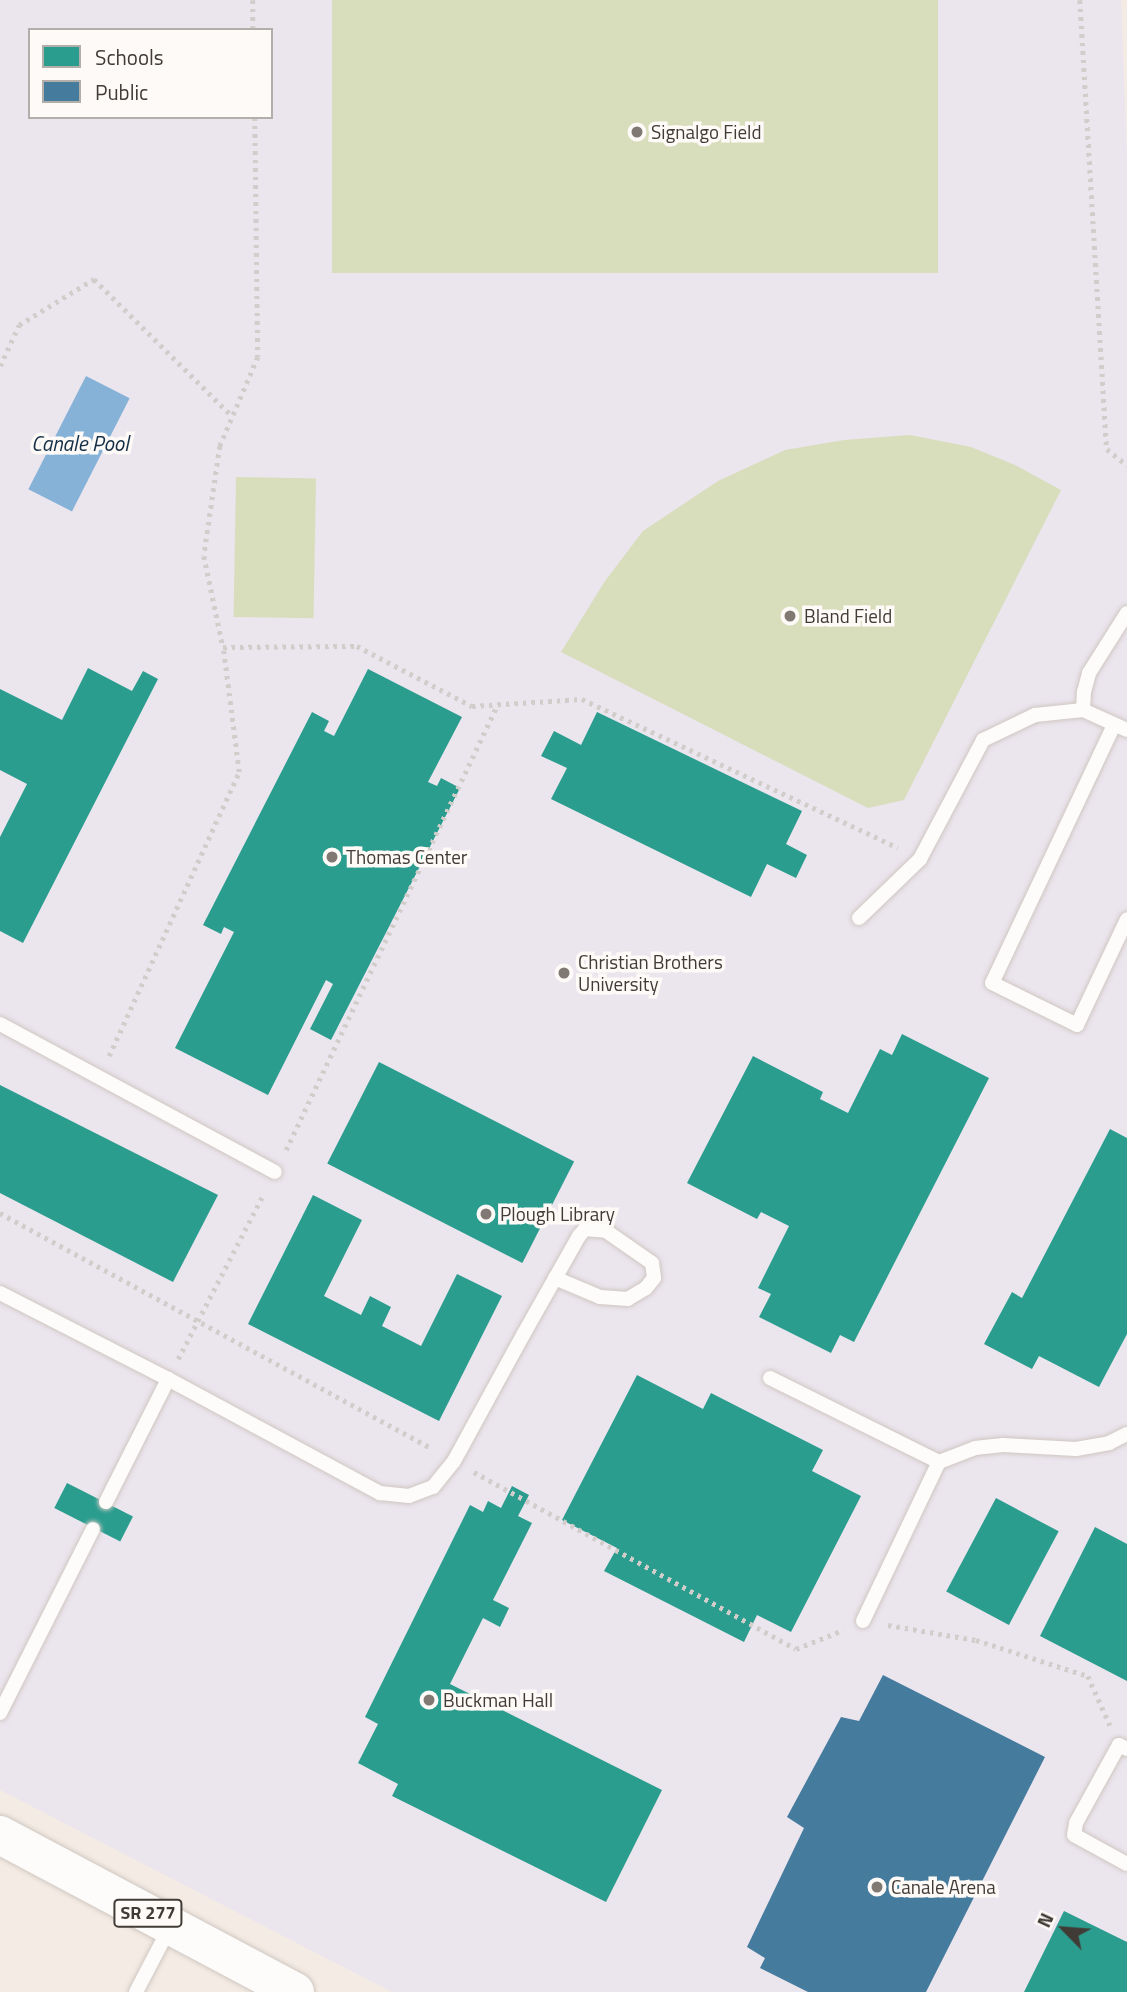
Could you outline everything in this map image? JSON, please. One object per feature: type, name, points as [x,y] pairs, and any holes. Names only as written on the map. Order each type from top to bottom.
[{"type":"main road","name":"SR 277","points":[[0,1835],[295,1992]]},
{"type":"lane","points":[[1083,710],[1089,673],[1126,619]]},
{"type":"lane","points":[[859,918],[920,859],[983,740],[1035,715],[1083,710],[1121,727],[992,983],[1077,1025],[1127,919]]},
{"type":"lane","points":[[0,1024],[275,1172]]},
{"type":"lane","points":[[0,1293],[168,1379],[380,1493],[409,1496],[433,1487],[454,1461],[555,1279],[579,1236],[584,1229],[592,1227],[606,1231],[652,1263],[654,1278],[646,1288],[628,1299],[600,1297],[555,1279]]},
{"type":"lane","points":[[770,1378],[939,1462]]},
{"type":"lane","points":[[106,1502],[168,1379]]},
{"type":"lane","points":[[863,1621],[939,1462],[975,1448],[1003,1445],[1076,1449],[1109,1443],[1127,1434]]},
{"type":"lane","points":[[0,1713],[93,1529]]},
{"type":"lane","points":[[1123,1747],[1076,1823],[1074,1835],[1127,1864]]},
{"type":"lane","points":[[136,1992],[170,1926]]},
{"type":"path","points":[[253,0],[253,28]]},
{"type":"path","points":[[1080,0],[1107,449],[1127,465]]},
{"type":"path","points":[[104,1066],[239,772],[223,647],[204,556],[220,446],[258,357],[255,119]]},
{"type":"path","points":[[0,366],[19,325],[94,279],[232,416]]},
{"type":"path","points":[[223,647],[357,646],[472,706],[582,699],[920,859]]},
{"type":"path","points":[[168,1379],[275,1172],[497,705]]},
{"type":"path","points":[[0,1213],[796,1649],[863,1621],[976,1640],[1088,1676],[1123,1747]]},
{"type":"shaded area","name":"Christian Brothers University","points":[[0,0],[1121,0],[1127,156],[1127,1992],[392,1992],[0,1790]]},
{"type":"green space","name":"Signalgo Field","points":[[332,0],[938,0],[938,273],[332,273]]},
{"type":"green space","name":"Bland Field","points":[[910,435],[971,447],[1015,465],[1061,490],[904,800],[868,808],[561,652],[605,581],[643,531],[718,481],[785,450],[844,440]]},
{"type":"green space","points":[[236,477],[316,478],[314,618],[234,617]]},
{"type":"water","name":"Canale Pool","points":[[86,376],[130,398],[72,511],[28,489]]},
{"type":"building: Schools","points":[[88,668],[132,691],[143,671],[158,679],[23,943],[0,931],[0,837],[27,784],[0,770],[0,689],[62,720]]},
{"type":"building: Schools","name":"Thomas Center","points":[[368,669],[462,717],[428,782],[437,786],[441,778],[460,788],[331,1040],[310,1029],[333,984],[326,980],[268,1095],[175,1048],[234,932],[224,927],[221,934],[203,925],[312,712],[329,721],[324,731],[334,736]]},
{"type":"building: Schools","points":[[597,712],[802,811],[786,844],[807,855],[796,878],[767,864],[751,897],[551,799],[567,768],[541,756],[554,731],[581,745]]},
{"type":"building: Schools","points":[[902,1034],[989,1078],[854,1342],[840,1335],[831,1353],[759,1317],[771,1294],[758,1288],[789,1226],[761,1212],[757,1219],[687,1183],[753,1056],[823,1092],[820,1099],[848,1113],[880,1049],[892,1055]]},
{"type":"building: Schools","name":"Plough Library","points":[[379,1062],[574,1161],[522,1263],[327,1164]]},
{"type":"building: Schools","points":[[0,1085],[218,1195],[173,1282],[0,1193]]},
{"type":"building: Schools","points":[[1110,1129],[1127,1138],[1127,1334],[1099,1387],[1039,1356],[1032,1369],[984,1344],[1012,1292],[1022,1298]]},
{"type":"building: Schools","points":[[313,1195],[362,1220],[324,1296],[361,1315],[370,1296],[391,1307],[382,1326],[421,1346],[457,1274],[502,1296],[439,1421],[248,1324]]},
{"type":"building: Schools","points":[[637,1375],[703,1409],[711,1393],[823,1450],[812,1471],[861,1496],[791,1632],[757,1615],[744,1642],[604,1571],[617,1548],[562,1520]]},
{"type":"building: Schools","points":[[67,1483],[133,1517],[120,1542],[54,1508]]},
{"type":"building: Schools","name":"Buckman Hall","points":[[512,1486],[529,1495],[518,1516],[532,1523],[493,1600],[509,1608],[500,1627],[483,1618],[450,1684],[662,1790],[606,1902],[392,1796],[398,1784],[358,1763],[378,1724],[365,1717],[470,1505],[483,1512],[488,1501],[501,1508]]},
{"type":"building: Schools","points":[[996,1498],[1059,1531],[1009,1625],[946,1592]]},
{"type":"building: Schools","points":[[1095,1527],[1127,1544],[1127,1681],[1040,1636]]},
{"type":"building: Schools","points":[[1064,1911],[1127,1942],[1127,1992],[1024,1992]]},
{"type":"building: Public","name":"Canale Arena","points":[[883,1675],[1045,1757],[926,1992],[808,1992],[760,1968],[765,1958],[747,1947],[804,1828],[787,1817],[841,1717],[859,1721]]},
{"type":"place","name":"Signalgo Field","points":[[637,132]]},
{"type":"place","name":"Bland Field","points":[[790,616]]},
{"type":"place","name":"Thomas Center","points":[[332,857]]},
{"type":"place","name":"Christian Brothers University","points":[[564,973]]},
{"type":"place","name":"Plough Library","points":[[486,1214]]},
{"type":"place","name":"Buckman Hall","points":[[429,1700]]},
{"type":"place","name":"Canale Arena","points":[[877,1887]]}]
